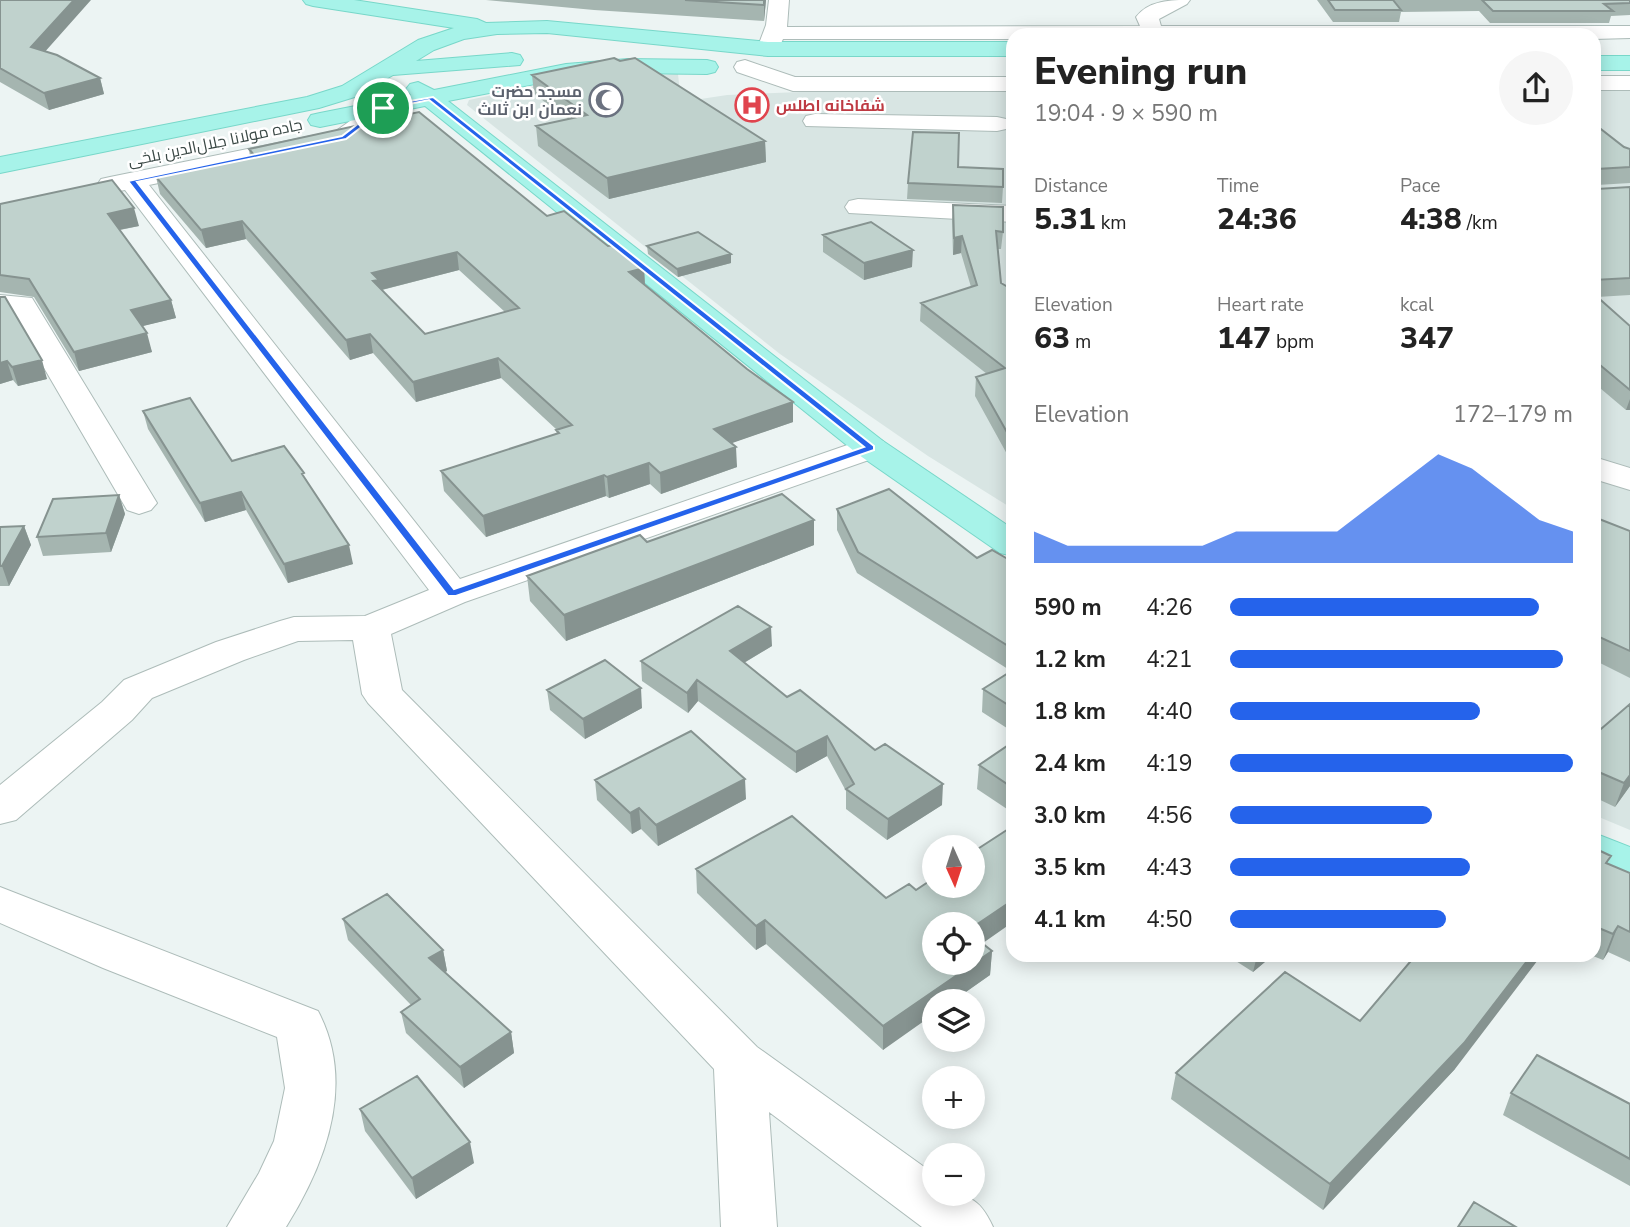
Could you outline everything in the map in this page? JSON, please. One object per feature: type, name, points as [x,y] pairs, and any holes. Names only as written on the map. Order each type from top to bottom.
[{"type":"main road","points":[[313,0],[497,28],[547,27],[771,41],[1006,49]]},
{"type":"main road","points":[[436,97],[465,80],[500,43],[502,35],[497,28]]},
{"type":"main road","name":"جاده مولانا جلال‌الدین بلخی","points":[[0,165],[311,103],[350,91],[426,45],[460,33],[497,28]]},
{"type":"main road","points":[[1601,47],[1630,47]]},
{"type":"main road","points":[[0,144],[390,69],[550,56],[604,55],[680,60],[709,67],[1006,66]]},
{"type":"main road","points":[[1601,63],[1630,63]]},
{"type":"main road","name":"جاده مولانا جلال‌الدین بلخی","points":[[0,186],[566,71],[628,66],[709,67]]},
{"type":"main road","points":[[390,69],[436,97],[871,448],[1006,540]]},
{"type":"main road","points":[[1601,852],[1630,867]]},
{"type":"street","points":[[779,0],[780,13],[771,41],[1006,37]]},
{"type":"street","points":[[1152,28],[1147,17],[1180,0]]},
{"type":"street","points":[[1601,32],[1630,32]]},
{"type":"street","points":[[745,67],[793,84],[1006,84]]},
{"type":"street","points":[[1601,83],[1630,83]]},
{"type":"street","points":[[815,121],[1002,132],[973,84]]},
{"type":"street","points":[[92,189],[344,137],[383,108]]},
{"type":"street","points":[[132,181],[452,594]]},
{"type":"street","points":[[858,207],[1006,214]]},
{"type":"street","points":[[0,304],[22,304],[139,503]]},
{"type":"street","points":[[2,803],[117,711],[138,689],[230,651],[295,629],[371,628],[452,594],[871,448]]},
{"type":"street","points":[[1601,466],[1630,462]]},
{"type":"street","points":[[1601,470],[1630,480]]},
{"type":"street","points":[[371,628],[382,694],[739,1062],[965,1227]]},
{"type":"street","points":[[0,904],[300,1026],[311,1088],[301,1141],[280,1188],[256,1227]]},
{"type":"street","points":[[739,1062],[749,1227]]},
{"type":"shaded area","points":[[678,74],[681,102],[727,95],[851,90],[1006,89],[1006,505],[928,456],[780,354],[467,105],[469,100],[573,78]]},
{"type":"shaded area","points":[[1601,88],[1630,88],[1630,830],[1601,818]]},
{"type":"building","points":[[0,0],[74,0],[31,47],[57,55],[100,78],[44,93],[0,68]]},
{"type":"building","points":[[685,0],[764,0],[764,5]]},
{"type":"building","points":[[1328,0],[1393,0],[1401,10],[1335,10]]},
{"type":"building","points":[[1482,0],[1630,0],[1630,3],[1604,4],[1613,11],[1493,11]]},
{"type":"building","points":[[614,58],[620,61],[635,58],[765,141],[607,178],[536,126],[587,115],[532,75]]},
{"type":"building","points":[[419,112],[547,216],[564,211],[608,246],[614,245],[644,268],[629,272],[747,369],[793,402],[714,429],[736,447],[660,473],[649,463],[607,477],[604,475],[483,516],[441,471],[559,433],[556,430],[572,425],[498,358],[413,382],[370,334],[346,340],[242,221],[201,230],[156,177],[255,156],[249,149]],"holes":[[[457,252],[519,308],[425,334],[373,281],[379,280],[372,273]]]},
{"type":"building","points":[[1601,129],[1630,149],[1630,167],[1601,169]]},
{"type":"building","points":[[913,132],[959,133],[958,167],[1003,169],[1003,187],[908,183]]},
{"type":"building","points":[[112,180],[134,208],[108,214],[171,300],[131,310],[147,333],[74,352],[29,279],[0,275],[0,204]]},
{"type":"building","points":[[1630,187],[1630,278],[1601,280],[1601,189]]},
{"type":"building","points":[[953,205],[1003,207],[1003,232],[996,231],[1001,283],[1006,286],[1006,431],[976,377],[1005,368],[921,303],[977,285],[962,236],[954,238]]},
{"type":"building","points":[[871,222],[913,250],[864,263],[823,235]]},
{"type":"building","points":[[698,232],[731,254],[677,269],[647,246]]},
{"type":"building","points":[[0,297],[5,297],[42,360],[12,367],[7,361],[0,363]]},
{"type":"building","points":[[1601,300],[1630,326],[1630,390],[1601,366]]},
{"type":"building","points":[[190,398],[232,461],[284,446],[349,545],[284,564],[241,492],[200,503],[143,411]]},
{"type":"building","points":[[889,489],[977,558],[992,550],[1006,558],[1006,645],[858,552],[837,509]]},
{"type":"building","points":[[782,494],[814,520],[564,615],[527,576],[640,535],[647,542]]},
{"type":"building","points":[[119,495],[106,533],[37,537],[53,499]]},
{"type":"building","points":[[1601,520],[1630,531],[1630,651],[1601,638]]},
{"type":"building","points":[[24,526],[2,566],[0,566],[0,527]]},
{"type":"building","points":[[738,606],[771,627],[730,651],[787,697],[800,690],[875,750],[885,744],[943,784],[888,819],[846,789],[854,784],[827,736],[796,752],[697,680],[687,693],[641,661]]},
{"type":"building","points":[[605,660],[641,688],[583,719],[547,690]]},
{"type":"building","points":[[1006,674],[1006,704],[983,689]]},
{"type":"building","points":[[1630,704],[1630,775],[1624,783],[1601,773],[1601,729]]},
{"type":"building","points":[[691,731],[745,779],[656,825],[639,808],[630,813],[595,780]]},
{"type":"building","points":[[1006,747],[1006,783],[979,765]]},
{"type":"building","points":[[792,816],[886,898],[909,884],[916,890],[922,886],[922,898],[985,898],[985,844],[1006,831],[1006,905],[985,919],[985,912],[922,912],[922,975],[957,975],[937,989],[922,989],[922,999],[883,1026],[765,920],[756,926],[696,869]]},
{"type":"building","points":[[1601,851],[1611,856],[1606,863],[1630,873],[1630,932],[1618,926],[1613,934],[1601,929]]},
{"type":"building","points":[[387,894],[443,950],[429,958],[511,1032],[460,1067],[401,1012],[420,999],[343,919]]},
{"type":"building","points":[[985,945],[992,951],[985,956]]},
{"type":"building","points":[[1410,962],[1526,962],[1464,1043],[1330,1184],[1176,1073],[1285,972],[1360,1021]]},
{"type":"building","points":[[1537,1055],[1630,1104],[1630,1159],[1511,1093]]},
{"type":"building","points":[[417,1076],[470,1142],[412,1178],[360,1109]]},
{"type":"building","points":[[1474,1202],[1516,1227],[1458,1227]]},
{"type":"place","name":"مسجد حضرت نعمان ابن ثالث","points":[[606,100]]},
{"type":"place","name":"شفاخانه اطلس","points":[[752,105]]},
{"type":"route","points":[[430,98],[871,448],[452,594],[132,181],[344,137],[383,108],[430,98]]}]
